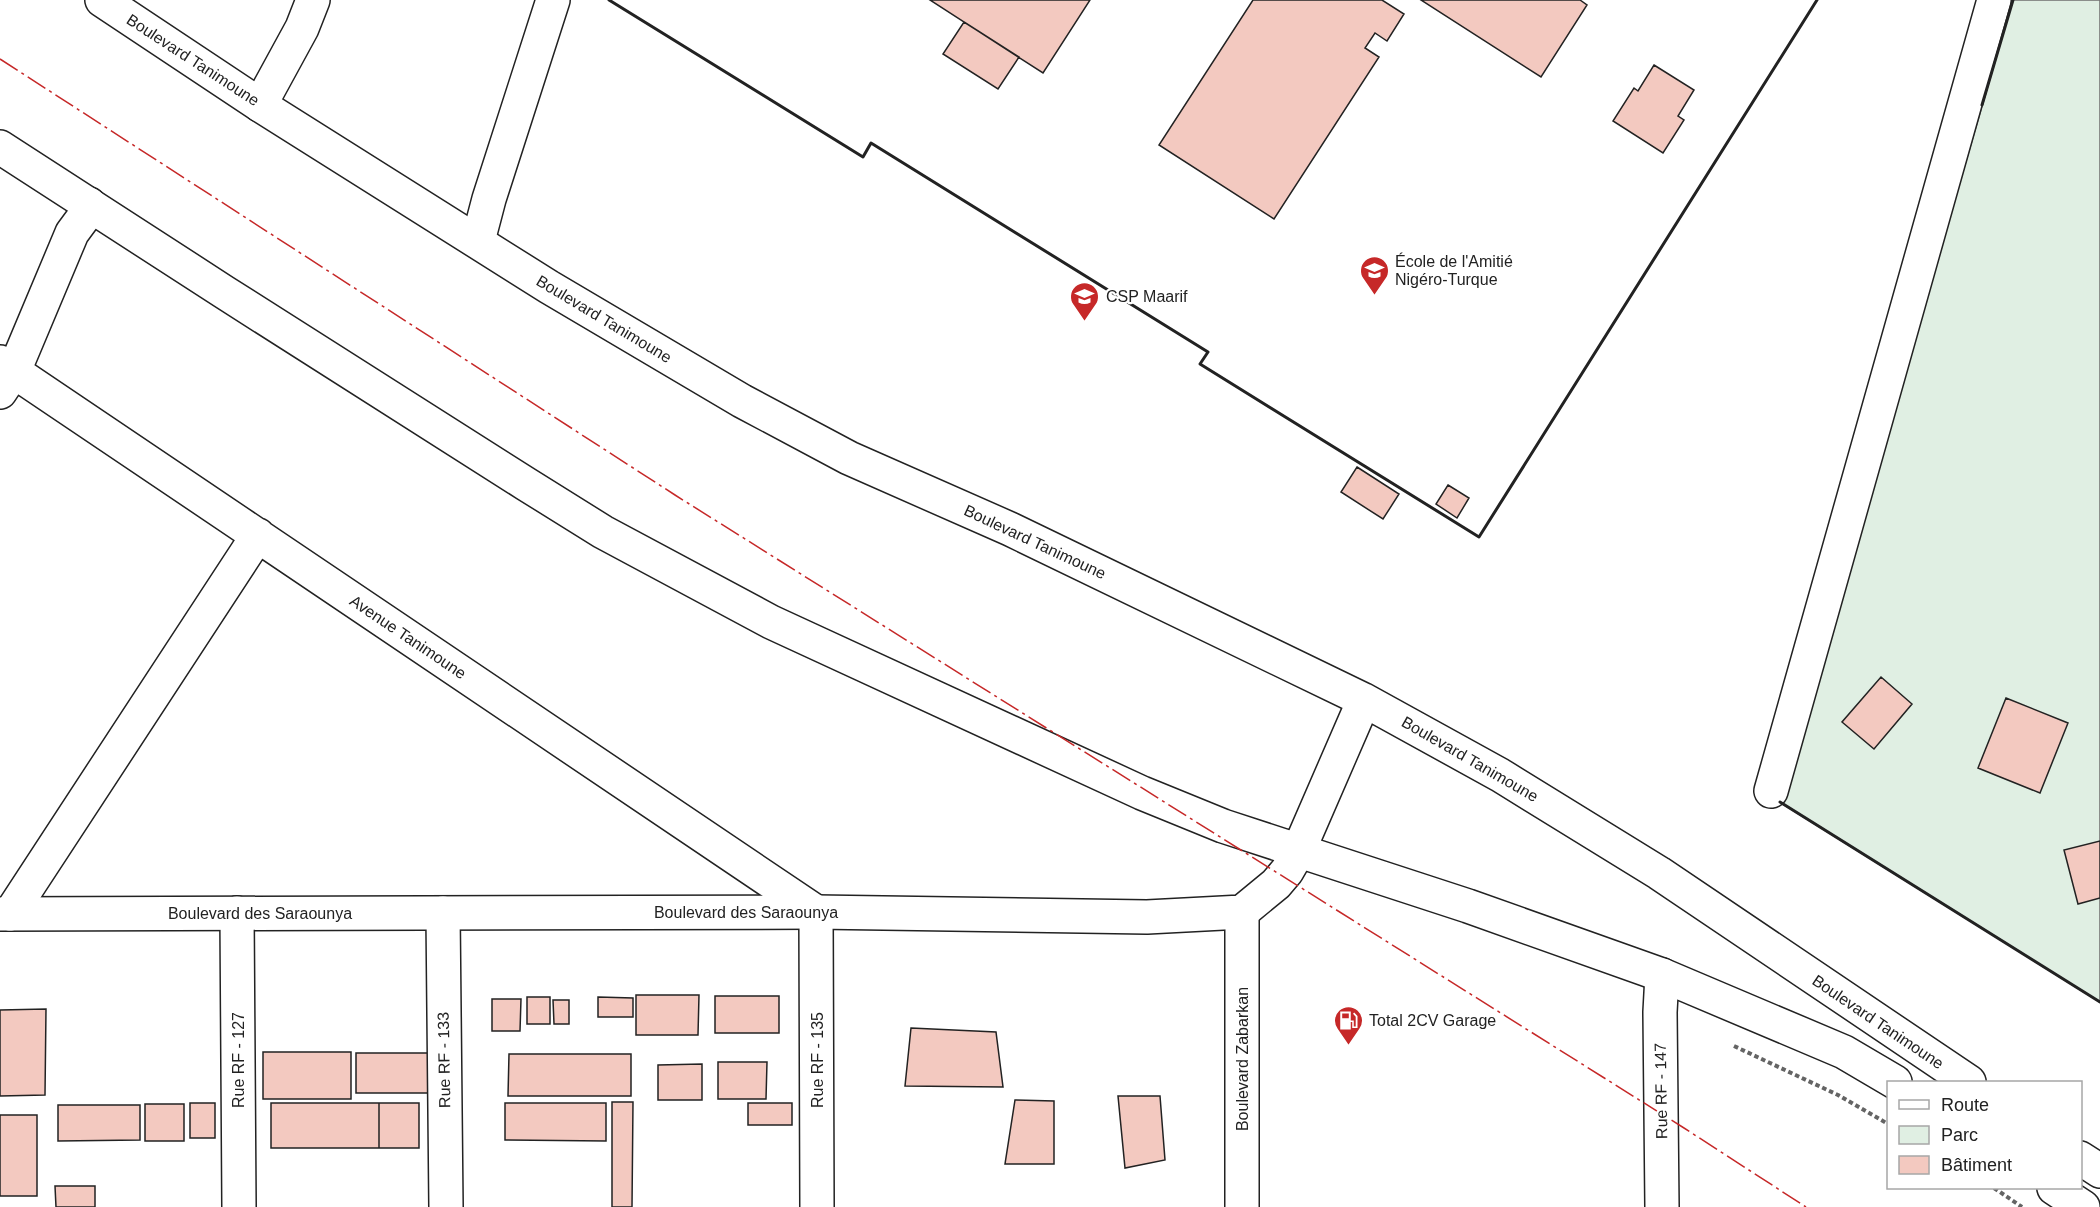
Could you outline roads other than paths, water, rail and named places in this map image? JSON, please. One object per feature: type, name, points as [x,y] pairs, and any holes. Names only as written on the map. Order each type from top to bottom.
[{"type":"main road","name":"Boulevard Tanimoune","points":[[102,0],[260,105],[549,287],[742,401],[849,458],[1010,529],[1364,699],[1500,775],[1659,873],[1966,1081]]},
{"type":"main road","points":[[260,105],[302,28],[313,0]]},
{"type":"main road","points":[[478,241],[489,199],[553,0]]},
{"type":"main road","points":[[1771,791],[1995,0]]},
{"type":"main road","points":[[0,147],[234,299],[593,526],[771,622],[1142,793],[1222,826],[1468,906],[1662,975],[1844,1052],[1892,1081]]},
{"type":"main road","points":[[5,375],[72,233],[86,214],[89,204]]},
{"type":"main road","name":"Avenue Tanimoune","points":[[5,375],[258,536],[816,912]]},
{"type":"main road","points":[[5,914],[258,536]]},
{"type":"main road","points":[[1242,912],[1276,885],[1298,852],[1364,699]]},
{"type":"main road","name":"Boulevard des Saraounya","points":[[5,914],[816,912],[1147,917],[1242,912]]},
{"type":"main road","name":"Rue RF - 135","points":[[816,912],[818,1207]]},
{"type":"main road","name":"Boulevard Zabarkan","points":[[1242,912],[1242,1207]]},
{"type":"main road","name":"Rue RF - 133","points":[[443,913],[446,1207]]},
{"type":"main road","name":"Rue RF - 127","points":[[237,914],[238,1207]]},
{"type":"main road","name":"Rue RF - 147","points":[[1662,975],[1660,1012],[1662,1207]]},
{"type":"main road","points":[[2082,1159],[2100,1171]]},
{"type":"main road","points":[[2046,1189],[2046,1207]]},
{"type":"main road","points":[[2056,1189],[2084,1207]]},
{"type":"place","name":"École de l'Amitié Nigéro-Turque","points":[[1374,296]]},
{"type":"place","name":"CSP Maarif","points":[[1085,322]]},
{"type":"place","name":"Total 2CV Garage","points":[[1348,1046]]}]
